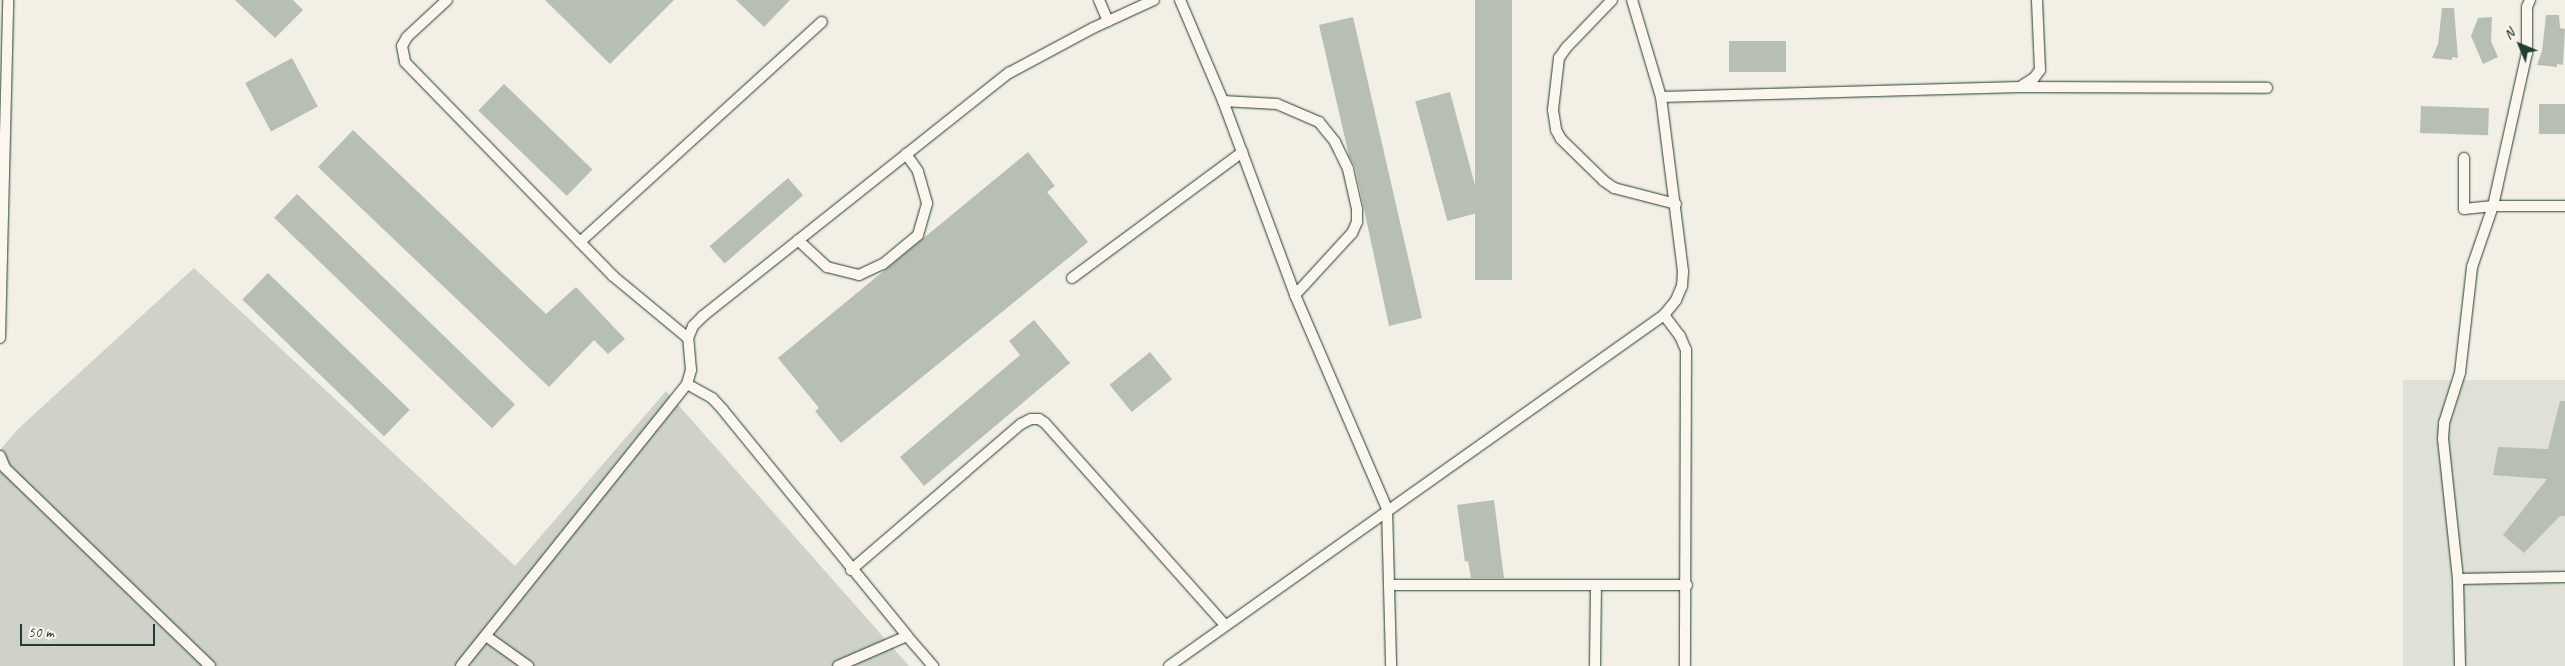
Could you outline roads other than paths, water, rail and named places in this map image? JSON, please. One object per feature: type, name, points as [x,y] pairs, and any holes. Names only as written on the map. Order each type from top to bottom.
[{"type":"lane","points":[[0,338],[8,0]]},
{"type":"lane","points":[[447,0],[408,37],[402,46],[405,62],[613,276],[688,338]]},
{"type":"lane","points":[[1099,0],[1108,21]]},
{"type":"lane","points":[[461,666],[687,384],[691,370],[688,338],[693,326],[703,316],[1009,73],[1108,21],[1154,0]]},
{"type":"lane","points":[[1180,0],[1223,101],[1296,295],[1387,509],[1391,666]]},
{"type":"lane","points":[[1612,0],[1566,48],[1559,58],[1553,110],[1556,130],[1561,140],[1594,172],[1614,188],[1676,204]]},
{"type":"lane","points":[[1169,666],[1224,624],[1664,315],[1676,300],[1682,286],[1683,271],[1661,97],[1632,0]]},
{"type":"lane","points":[[2020,87],[2034,78],[2040,70],[2037,0]]},
{"type":"lane","points":[[2460,666],[2458,579],[2443,439],[2444,423],[2460,373],[2472,267],[2493,206],[2527,53],[2527,7],[2530,0]]},
{"type":"lane","points":[[580,242],[822,22]]},
{"type":"lane","points":[[1661,97],[2020,87],[2267,88]]},
{"type":"lane","points":[[1223,101],[1277,104],[1319,122],[1335,142],[1348,169],[1357,209],[1357,222],[1352,233],[1296,295]]},
{"type":"lane","points":[[1072,278],[1242,152]]},
{"type":"lane","points":[[798,240],[827,267],[859,275],[883,264],[918,234],[927,203],[918,171],[906,154]]},
{"type":"lane","points":[[2464,158],[2464,209],[2493,206],[2565,206]]},
{"type":"lane","points":[[1664,315],[1680,336],[1686,350],[1687,586],[1685,666]]},
{"type":"lane","points":[[687,384],[712,398],[723,410],[851,570],[933,666]]},
{"type":"lane","points":[[851,570],[1021,424],[1031,419],[1039,419],[1045,423],[1224,624]]},
{"type":"lane","points":[[0,456],[3,468],[210,666]]},
{"type":"lane","points":[[2458,579],[2565,577]]},
{"type":"lane","points":[[1388,585],[1687,586]]},
{"type":"lane","points":[[1595,666],[1596,586]]},
{"type":"lane","points":[[486,636],[528,666]]},
{"type":"lane","points":[[838,666],[907,636]]}]
